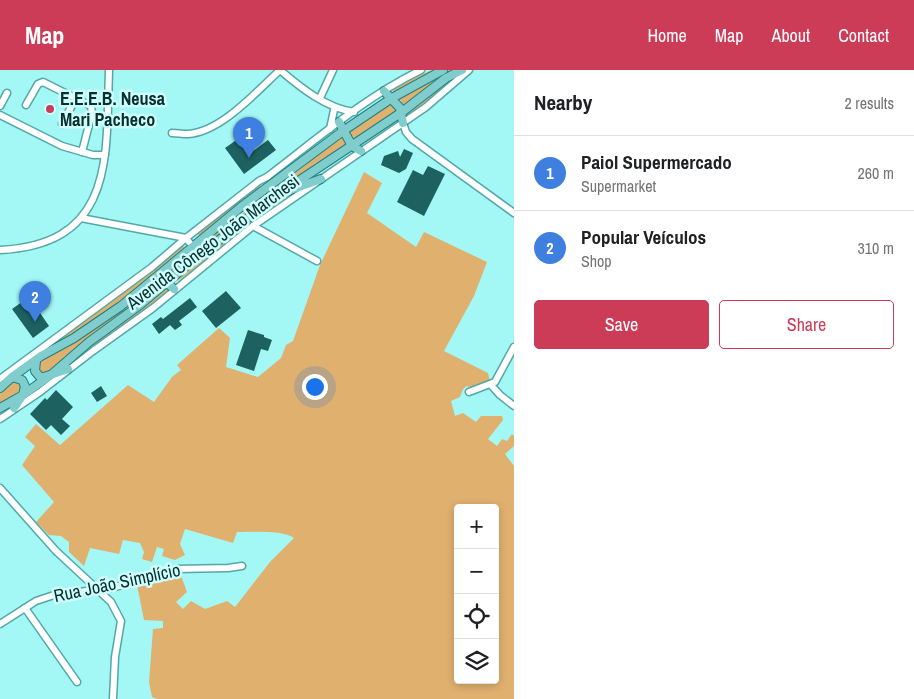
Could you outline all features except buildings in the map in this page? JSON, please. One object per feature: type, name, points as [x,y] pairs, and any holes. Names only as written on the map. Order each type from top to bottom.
[{"type":"main road","name":"Avenida Cônego João Marchesi","points":[[0,388],[12,377],[121,306],[241,207],[343,131],[392,98],[443,70]]},
{"type":"main road","name":"Avenida Cônego João Marchesi","points":[[0,408],[51,376],[78,350],[141,304],[166,282],[279,194],[402,112],[446,78],[462,70]]},
{"type":"main road","points":[[384,90],[402,112],[404,123]]},
{"type":"main road","points":[[340,122],[352,146],[361,151]]},
{"type":"main road","points":[[267,177],[273,184]]},
{"type":"main road","points":[[279,194],[320,179]]},
{"type":"main road","points":[[166,282],[174,289]]},
{"type":"main road","points":[[36,361],[34,368],[37,374],[44,378],[68,369]]},
{"type":"main road","points":[[12,377],[18,378],[24,383],[25,390],[14,408]]},
{"type":"street","points":[[0,250],[27,248],[48,242],[64,233],[81,218],[91,202],[97,188],[105,155],[109,70]]},
{"type":"street","points":[[172,133],[189,134],[226,119],[280,70],[303,88],[328,103],[354,112]]},
{"type":"street","points":[[320,98],[333,70]]},
{"type":"street","name":"Avenida Cônego João Marchesi","points":[[0,379],[145,272],[259,181],[384,90],[421,70]]},
{"type":"street","name":"Avenida Cônego João Marchesi","points":[[0,419],[40,392],[68,369],[152,308],[253,226],[438,98],[469,70]]},
{"type":"street","points":[[26,105],[38,84],[44,82],[91,106],[92,109],[82,152]]},
{"type":"street","points":[[0,106],[7,94]]},
{"type":"street","points":[[62,124],[76,98]]},
{"type":"street","points":[[328,103],[338,115],[340,122]]},
{"type":"street","points":[[330,129],[334,110]]},
{"type":"street","points":[[0,115],[62,146],[82,152],[105,155]]},
{"type":"street","points":[[404,123],[406,132],[412,139],[514,213]]},
{"type":"street","points":[[391,131],[412,139]]},
{"type":"street","points":[[81,218],[186,238],[193,247]]},
{"type":"street","points":[[253,226],[317,261]]},
{"type":"street","points":[[469,392],[491,384],[498,379],[514,347]]},
{"type":"street","points":[[491,384],[500,395],[514,406]]},
{"type":"street","points":[[0,488],[56,551],[111,602],[121,621],[115,657],[113,699]]},
{"type":"street","name":"Rua João Simplício","points":[[0,624],[36,602],[54,595],[112,588],[176,569],[242,566]]},
{"type":"street","points":[[25,608],[77,682]]},
{"type":"shaded area","points":[[432,70],[437,70],[395,92],[392,90],[413,78]]},
{"type":"shaded area","points":[[448,70],[455,70],[404,106],[399,98]]},
{"type":"shaded area","points":[[449,81],[429,101],[405,115],[406,113]]},
{"type":"shaded area","points":[[391,103],[397,107],[397,111],[355,139],[349,133],[350,131]]},
{"type":"shaded area","points":[[342,135],[348,144],[316,163],[220,235],[139,303],[74,349],[53,370],[43,373],[38,370],[41,360],[73,342],[302,168]]},
{"type":"shaded area","points":[[364,172],[382,183],[367,213],[416,247],[424,232],[487,262],[474,296],[444,351],[488,373],[490,381],[472,388],[467,386],[463,389],[460,397],[451,401],[455,416],[463,413],[476,422],[481,416],[502,416],[503,420],[488,439],[497,446],[502,439],[507,441],[512,434],[514,436],[514,446],[505,454],[514,466],[514,699],[157,699],[152,697],[149,682],[153,629],[163,628],[163,621],[144,620],[137,585],[174,573],[180,573],[187,592],[176,602],[183,609],[191,601],[205,609],[227,601],[235,607],[270,562],[294,538],[289,535],[275,533],[237,532],[233,543],[185,529],[180,544],[185,555],[175,560],[162,556],[164,549],[157,547],[152,562],[142,559],[144,552],[140,543],[123,540],[119,554],[90,548],[84,566],[69,552],[69,542],[61,536],[49,535],[36,522],[54,502],[22,465],[35,446],[25,437],[36,424],[60,445],[128,385],[154,402],[172,377],[181,370],[177,365],[219,328],[230,338],[226,367],[258,377],[281,358],[286,345],[293,341],[320,265]]},
{"type":"shaded area","points":[[258,185],[260,186],[259,189],[202,235],[198,235],[199,231]]},
{"type":"shaded area","points":[[295,193],[182,278],[177,281],[174,280],[231,234],[282,197]]},
{"type":"shaded area","points":[[182,245],[186,249],[135,289],[82,328],[45,351],[44,349],[114,300]]},
{"type":"shaded area","points":[[166,286],[170,290],[115,332],[75,358],[80,351]]},
{"type":"shaded area","points":[[14,381],[21,383],[19,391],[0,404],[0,392]]},
{"type":"place","name":"E.E.E.B. Neusa Mari Pacheco","points":[[50,109]]},
{"type":"place","name":"Paiol Supermercado","points":[[249,158]]},
{"type":"place","name":"Popular Veículos","points":[[35,322]]}]
